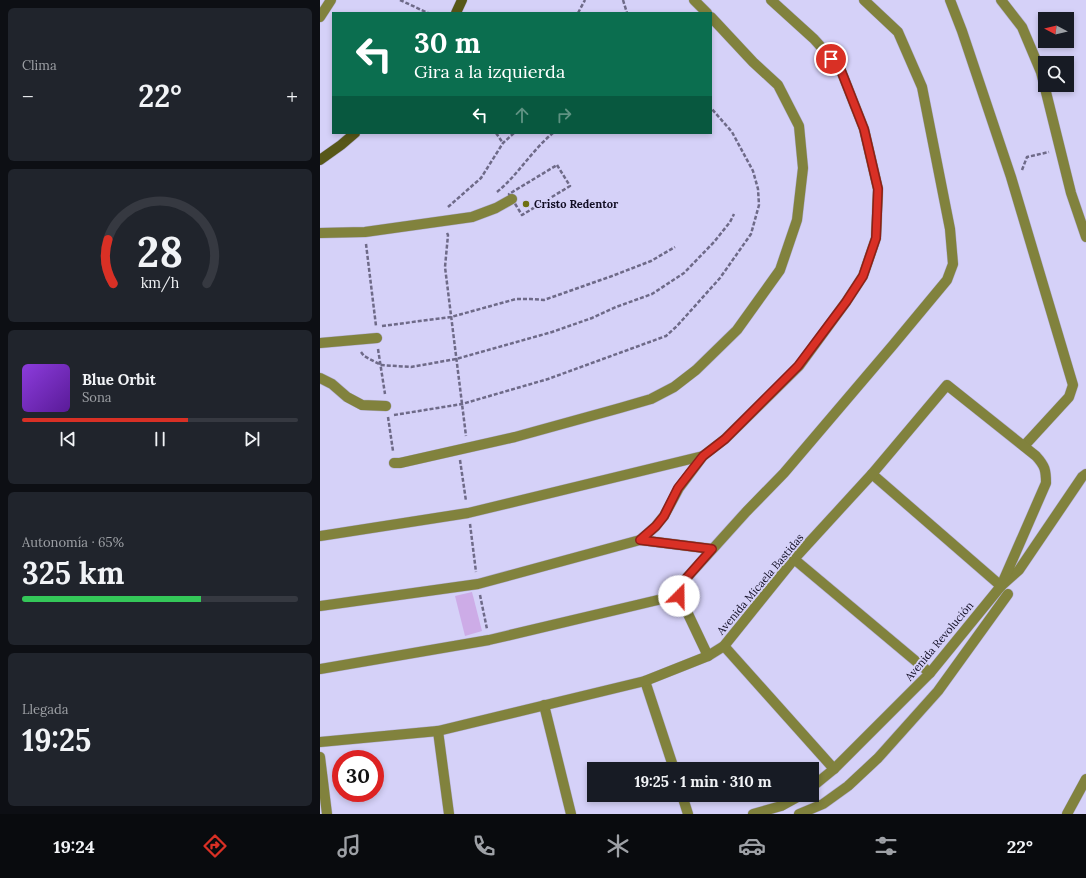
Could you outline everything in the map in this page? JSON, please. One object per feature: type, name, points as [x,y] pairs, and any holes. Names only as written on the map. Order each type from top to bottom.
[{"type":"street","points":[[320,17],[331,0]]},
{"type":"street","points":[[456,12],[462,0]]},
{"type":"street","points":[[694,0],[706,12]]},
{"type":"street","points":[[640,540],[656,526],[664,516],[678,488],[703,456],[725,439],[798,366],[846,302],[863,276],[876,238],[878,189],[864,129],[840,68],[814,39],[772,0]]},
{"type":"street","points":[[708,656],[679,596],[682,583],[784,473],[894,345],[947,280],[952,264],[950,229],[922,87],[898,32],[864,0]]},
{"type":"street","points":[[950,0],[962,31],[1011,177],[1073,385],[1069,397],[1024,446]]},
{"type":"street","points":[[1001,0],[1022,27],[1041,72],[1071,193],[1086,237]]},
{"type":"street","points":[[394,463],[400,463],[515,437],[650,399],[674,387],[696,370],[737,330],[780,270],[797,220],[803,168],[799,126],[778,85],[753,62],[712,18]]},
{"type":"street","points":[[320,160],[354,134]]},
{"type":"street","points":[[320,233],[364,232],[472,217],[512,200]]},
{"type":"street","points":[[320,343],[377,338]]},
{"type":"street","points":[[320,378],[332,384],[347,397],[362,405],[386,406]]},
{"type":"street","name":"Avenida Micaela Bastidas","points":[[320,742],[438,731],[544,704],[645,681],[708,656],[724,646],[794,559],[872,474],[947,385],[1024,446]]},
{"type":"street","name":"Avenida Revolución","points":[[819,781],[834,769],[930,674],[1001,586],[1046,483],[1044,464],[1024,446]]},
{"type":"street","points":[[320,536],[468,513],[703,456]]},
{"type":"street","points":[[872,474],[1001,586],[1019,570],[1082,477],[1086,474]]},
{"type":"street","points":[[320,606],[478,584],[640,540],[712,549]]},
{"type":"street","points":[[794,559],[930,674]]},
{"type":"street","points":[[799,814],[823,804],[848,786],[878,758],[938,691],[1008,594]]},
{"type":"street","points":[[320,669],[489,640],[679,596]]},
{"type":"street","points":[[724,646],[834,769]]},
{"type":"street","points":[[645,681],[672,762]]},
{"type":"street","points":[[544,704],[571,814]]},
{"type":"street","points":[[438,731],[449,814]]},
{"type":"street","points":[[320,757],[327,814]]},
{"type":"street","points":[[1067,814],[1086,779]]},
{"type":"street","points":[[684,802],[688,814]]},
{"type":"street","points":[[753,814],[781,806],[788,802]]},
{"type":"path","points":[[400,0],[426,12]]},
{"type":"path","points":[[579,12],[585,0]]},
{"type":"path","points":[[623,0],[627,12]]},
{"type":"path","points":[[388,416],[462,404],[548,380],[666,336],[677,326],[720,278],[751,234],[759,205],[758,189],[753,171],[732,132],[712,109]]},
{"type":"path","points":[[497,134],[503,143]]},
{"type":"path","points":[[489,640],[478,584],[459,449],[466,438],[444,267],[448,234],[436,222],[442,213],[481,178],[503,143],[513,134]]},
{"type":"path","points":[[493,194],[505,185],[549,134]]},
{"type":"path","points":[[1011,177],[1021,174],[1027,156],[1060,150]]},
{"type":"path","points":[[557,165],[570,186],[522,215],[512,200],[509,194],[557,165]]},
{"type":"path","points":[[353,340],[364,356],[381,365],[411,367],[456,359],[552,332],[652,294],[684,273],[714,242],[730,222],[734,214]]},
{"type":"path","points":[[376,327],[451,317],[516,300],[531,298],[544,300],[651,261],[675,247]]},
{"type":"building","points":[[472,592],[482,631],[465,636],[455,596]]},
{"type":"place","name":"Cristo Redentor","points":[[526,204]]},
{"type":"route","points":[[679,596],[682,583],[712,549],[640,540],[656,526],[664,516],[678,488],[703,456],[725,439],[798,366],[846,302],[863,276],[876,238],[878,189],[864,129],[840,68],[831,59]]}]
